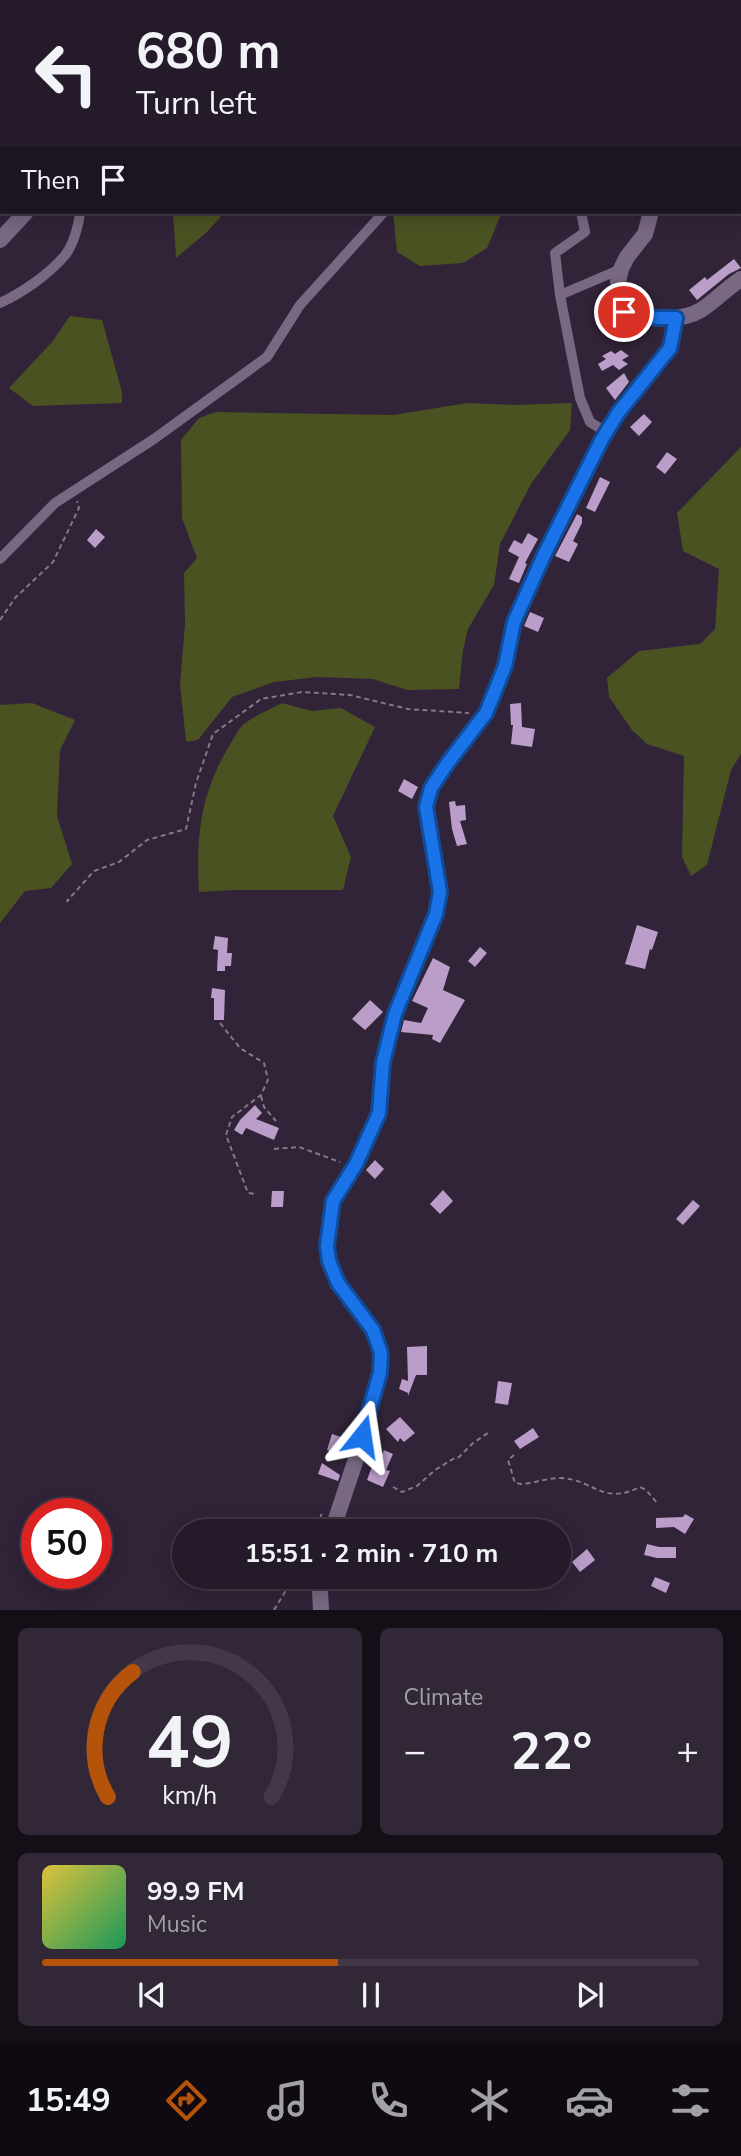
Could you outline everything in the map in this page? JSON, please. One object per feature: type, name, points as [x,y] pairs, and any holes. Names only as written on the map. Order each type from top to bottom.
[{"type":"main road","points":[[0,240],[24,214]]},
{"type":"main road","points":[[650,214],[645,234],[621,269],[618,282],[624,312],[657,318],[676,318],[699,311],[741,279]]},
{"type":"main road","points":[[336,1519],[359,1450],[380,1373],[381,1353],[373,1330],[338,1283],[329,1261],[327,1246],[333,1201],[356,1164],[379,1113],[383,1062],[395,1014],[436,914],[440,892],[426,807],[431,788],[486,713],[505,666],[514,622],[544,555],[606,432],[670,348],[676,318]]},
{"type":"main road","points":[[320,1589],[321,1610]]},
{"type":"street","points":[[0,303],[29,288],[67,253],[80,214]]},
{"type":"street","points":[[0,559],[55,503],[155,439],[267,357],[300,305],[382,214]]},
{"type":"street","points":[[581,214],[585,232],[555,253],[560,295],[580,398],[590,422],[606,432]]},
{"type":"street","points":[[560,295],[621,269]]},
{"type":"path","points":[[0,620],[15,598],[53,562],[79,509],[74,490]]},
{"type":"path","points":[[69,900],[67,901],[94,871],[118,862],[147,840],[186,829],[196,783],[213,734],[261,699],[302,692],[350,695],[408,709],[486,713]]},
{"type":"path","points":[[220,1023],[240,1048],[264,1063],[268,1080],[261,1095],[232,1116],[226,1135],[248,1193],[256,1194]]},
{"type":"path","points":[[261,1095],[264,1107],[276,1121]]},
{"type":"path","points":[[274,1149],[299,1147],[337,1161],[356,1164]]},
{"type":"path","points":[[393,1487],[402,1492],[417,1486],[488,1433]]},
{"type":"path","points":[[514,1455],[508,1460],[515,1483],[521,1485],[559,1478],[617,1495],[640,1487],[658,1504]]},
{"type":"path","points":[[274,1610],[287,1589]]},
{"type":"green space","points":[[173,214],[223,214],[207,232],[176,258]]},
{"type":"green space","points":[[393,214],[501,214],[487,248],[463,263],[420,266],[397,252]]},
{"type":"green space","points":[[70,316],[102,320],[122,392],[122,403],[33,406],[9,388],[52,342]]},
{"type":"green space","points":[[468,403],[572,403],[570,430],[531,484],[500,544],[494,585],[468,629],[459,689],[407,690],[373,679],[317,677],[274,682],[232,697],[198,740],[186,742],[180,684],[185,624],[184,573],[197,558],[182,518],[181,440],[199,418],[216,412],[393,415]]},
{"type":"green space","points":[[741,447],[741,754],[731,770],[707,865],[691,876],[682,857],[684,756],[647,744],[632,730],[609,697],[607,678],[639,651],[700,644],[715,629],[719,569],[683,551],[677,513]]},
{"type":"green space","points":[[32,703],[75,720],[60,750],[57,816],[72,864],[51,888],[25,891],[0,923],[0,705]]},
{"type":"green space","points":[[282,703],[312,711],[341,708],[375,727],[333,816],[351,857],[343,890],[199,892],[198,853],[202,817],[219,764],[242,726]]},
{"type":"building","points":[[734,259],[741,268],[729,274],[697,300],[689,290]]},
{"type":"building","points":[[621,350],[629,356],[622,360],[628,364],[619,370],[613,365],[602,371],[598,364],[606,359],[602,356]]},
{"type":"building","points":[[624,373],[629,382],[615,400],[606,388]]},
{"type":"building","points":[[644,414],[652,422],[639,436],[630,427]]},
{"type":"building","points":[[667,452],[677,459],[665,474],[656,467]]},
{"type":"building","points":[[600,477],[610,482],[595,512],[586,508]]},
{"type":"building","points":[[577,514],[582,517],[582,523],[573,541],[578,544],[569,562],[555,556]]},
{"type":"building","points":[[96,529],[105,537],[95,548],[87,540]]},
{"type":"building","points":[[528,533],[538,539],[525,563],[527,564],[519,583],[509,579],[519,557],[508,551],[514,540],[522,544]]},
{"type":"building","points":[[530,612],[544,618],[538,632],[524,626]]},
{"type":"building","points":[[521,703],[522,727],[535,729],[532,747],[511,744],[513,725],[510,704]]},
{"type":"building","points":[[404,779],[418,787],[412,799],[398,791]]},
{"type":"building","points":[[455,801],[456,806],[465,805],[466,820],[460,821],[467,844],[457,846],[449,802]]},
{"type":"building","points":[[637,925],[658,932],[645,969],[625,964]]},
{"type":"building","points":[[215,936],[228,938],[227,953],[232,953],[231,966],[225,966],[225,971],[217,971],[218,950],[213,949]]},
{"type":"building","points":[[480,947],[487,953],[475,967],[468,961]]},
{"type":"building","points":[[433,958],[450,967],[443,990],[465,1000],[440,1043],[432,1039],[433,1035],[401,1032],[404,1020],[421,1023],[428,1008],[412,1001]]},
{"type":"building","points":[[212,988],[225,990],[224,1020],[214,1020]]},
{"type":"building","points":[[370,1000],[383,1012],[365,1030],[352,1019]]},
{"type":"building","points":[[255,1105],[262,1113],[256,1119],[279,1128],[274,1140],[246,1128],[242,1135],[234,1130]]},
{"type":"building","points":[[375,1160],[384,1169],[375,1179],[366,1170]]},
{"type":"building","points":[[443,1190],[453,1201],[440,1214],[430,1204]]},
{"type":"building","points":[[272,1191],[284,1191],[283,1207],[271,1207]]},
{"type":"building","points":[[693,1200],[700,1206],[683,1225],[676,1219]]},
{"type":"building","points":[[427,1346],[427,1375],[416,1375],[408,1396],[408,1393],[399,1389],[402,1379],[408,1381],[407,1347]]},
{"type":"building","points":[[498,1381],[512,1383],[508,1405],[495,1403]]},
{"type":"building","points":[[400,1417],[415,1433],[404,1442],[400,1438],[398,1442],[386,1429]]},
{"type":"building","points":[[533,1428],[539,1437],[520,1449],[514,1441]]},
{"type":"building","points":[[332,1434],[351,1440],[345,1458],[327,1450]]},
{"type":"building","points":[[384,1450],[393,1454],[383,1487],[367,1480],[373,1464],[377,1466]]},
{"type":"building","points":[[322,1463],[340,1475],[338,1481],[318,1474]]},
{"type":"building","points":[[685,1514],[694,1519],[685,1534],[674,1527],[656,1528],[656,1518],[683,1517]]},
{"type":"building","points":[[647,1544],[676,1547],[676,1558],[644,1555]]},
{"type":"building","points":[[587,1549],[595,1560],[580,1572],[572,1562]]},
{"type":"building","points":[[655,1577],[670,1583],[666,1593],[651,1586]]},
{"type":"route","points":[[362,1436],[380,1373],[381,1353],[373,1330],[338,1283],[329,1261],[327,1246],[333,1201],[356,1164],[379,1113],[383,1062],[395,1014],[436,914],[440,892],[426,807],[431,788],[486,713],[505,666],[514,622],[601,441],[618,413],[670,348],[676,318],[657,318],[624,312]]}]
